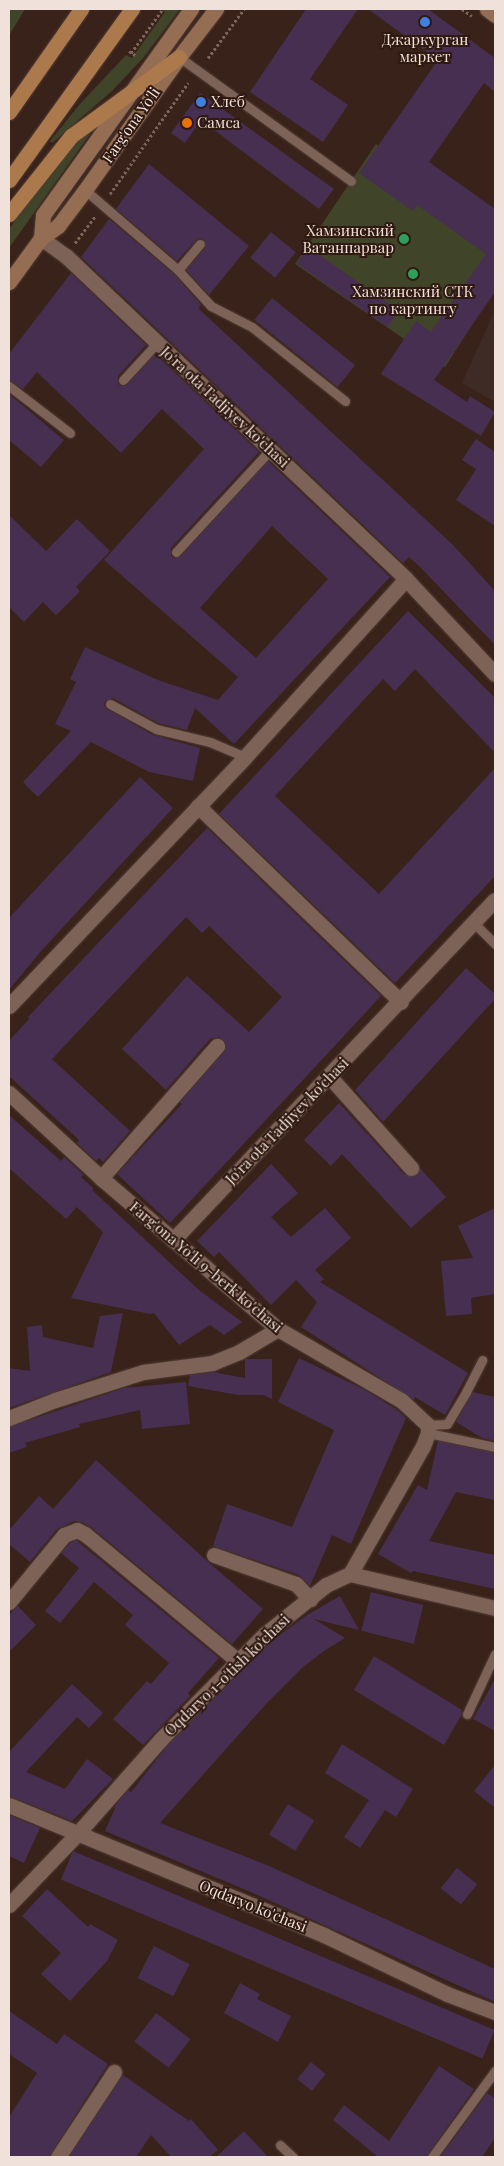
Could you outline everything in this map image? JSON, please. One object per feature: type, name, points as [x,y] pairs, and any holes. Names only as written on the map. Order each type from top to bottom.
[{"type":"main road","points":[[9,112],[81,9]]},
{"type":"main road","points":[[9,180],[132,9]]},
{"type":"main road","points":[[9,214],[71,136],[179,57]]},
{"type":"street","name":"Farg'ona Yo'li","points":[[41,238],[43,215],[191,9]]},
{"type":"street","name":"Farg'ona Yo'li","points":[[9,282],[41,238],[58,226],[179,57],[216,9]]},
{"type":"street","points":[[487,9],[495,15]]},
{"type":"street","name":"Jo'ra ota Tadjiyev ko'chasi","points":[[41,238],[66,256],[406,579],[495,674]]},
{"type":"street","points":[[9,1006],[245,757],[406,579]]},
{"type":"street","points":[[198,806],[401,1002]]},
{"type":"street","name":"Jo'ra ota Tadjiyev ko'chasi","points":[[173,1240],[330,1077],[495,900]]},
{"type":"street","points":[[101,1178],[218,1046]]},
{"type":"street","points":[[330,1077],[411,1168]]},
{"type":"street","name":"Farg'ona Yo'li 9-berk ko'chasi","points":[[9,1093],[101,1178],[278,1329],[402,1401],[428,1429]]},
{"type":"street","points":[[9,1418],[55,1400],[143,1372],[212,1363],[239,1352],[278,1329]]},
{"type":"street","points":[[428,1429],[350,1574],[495,1608]]},
{"type":"street","points":[[9,1602],[64,1535],[77,1530],[85,1534],[238,1661]]},
{"type":"street","points":[[214,1555],[296,1584],[310,1599]]},
{"type":"street","name":"Oqdaryo 1-o'tish ko'chasi","points":[[9,1905],[77,1834],[161,1739],[265,1634],[326,1585],[350,1574]]},
{"type":"street","name":"Oqdaryo ko'chasi","points":[[9,1805],[324,1935],[447,1994],[495,2012]]},
{"type":"street","points":[[58,2157],[114,2072]]},
{"type":"lane","points":[[179,57],[351,181]]},
{"type":"lane","points":[[85,190],[178,270],[210,306],[252,326],[345,401]]},
{"type":"lane","points":[[178,270],[200,244]]},
{"type":"lane","points":[[123,380],[157,343]]},
{"type":"lane","points":[[9,386],[70,433]]},
{"type":"lane","points":[[176,552],[270,450]]},
{"type":"lane","points":[[110,704],[156,728],[210,742],[245,757]]},
{"type":"lane","points":[[474,923],[495,944]]},
{"type":"lane","points":[[428,1429],[447,1424],[482,1360]]},
{"type":"lane","points":[[428,1429],[495,1447]]},
{"type":"lane","points":[[467,1714],[495,1654]]},
{"type":"lane","points":[[432,2157],[495,2071]]},
{"type":"lane","points":[[280,2145],[293,2157]]},
{"type":"path","points":[[208,58],[244,9]]},
{"type":"path","points":[[131,53],[162,10]]},
{"type":"path","points":[[66,256],[188,83]]},
{"type":"shaded area","points":[[495,310],[495,402],[462,383]]},
{"type":"green space","points":[[9,9],[25,9],[10,34],[9,33]]},
{"type":"green space","points":[[161,9],[180,9],[144,57],[112,91],[52,143],[50,141],[79,105],[126,55],[132,58],[165,12]]},
{"type":"green space","points":[[97,124],[9,248],[9,229],[65,152]]},
{"type":"green space","name":"Хамзинский Ватанпарвар","points":[[376,144],[432,183],[440,175],[495,213],[495,289],[445,367],[295,264]]},
{"type":"building","points":[[306,9],[358,9],[310,79],[348,105],[323,142],[250,92]]},
{"type":"building","points":[[368,9],[428,9],[495,58],[495,92],[484,83],[429,162],[495,209],[495,292],[434,380],[467,402],[470,396],[495,412],[481,436],[381,374],[416,321],[431,332],[486,254],[417,205],[413,211],[359,173],[438,60]]},
{"type":"building","points":[[200,93],[334,189],[319,209],[201,120],[185,143],[171,133]]},
{"type":"building","points":[[149,164],[249,246],[209,295],[186,270],[205,248],[204,240],[201,238],[196,240],[177,261],[116,209]]},
{"type":"building","points":[[109,219],[174,274],[201,305],[200,310],[452,544],[495,591],[495,645],[421,568],[409,557],[403,563],[81,257]]},
{"type":"building","points":[[271,232],[296,252],[275,278],[250,258]]},
{"type":"building","points":[[308,247],[399,311],[387,327],[297,263]]},
{"type":"building","points":[[71,273],[146,345],[118,376],[118,384],[122,386],[127,385],[155,354],[259,452],[171,548],[171,556],[175,558],[181,556],[268,461],[390,577],[234,744],[195,708],[187,730],[158,723],[113,698],[105,701],[104,705],[107,709],[153,735],[200,748],[193,781],[149,772],[91,742],[38,797],[23,782],[71,731],[55,724],[76,682],[70,679],[85,647],[158,680],[218,700],[238,677],[104,560],[204,449],[162,409],[121,453],[37,372],[23,389],[9,380],[9,354]],"holes":[[[272,526],[328,579],[256,658],[200,608]]]},
{"type":"building","points":[[272,298],[355,365],[338,387],[254,320]]},
{"type":"building","points":[[9,394],[64,440],[41,467],[9,440]]},
{"type":"building","points":[[476,439],[495,452],[495,526],[456,500],[476,469],[462,460]]},
{"type":"building","points":[[9,515],[46,551],[77,519],[110,551],[76,587],[80,591],[56,615],[43,602],[24,622],[9,607]]},
{"type":"building","points":[[408,611],[495,698],[495,753],[415,669],[395,691],[383,679],[275,796],[379,894],[495,768],[495,876],[395,983],[219,814]]},
{"type":"building","points":[[140,777],[173,808],[42,950],[9,990],[9,918]]},
{"type":"building","points":[[207,828],[381,996],[170,1223],[117,1174],[182,1104],[180,1102],[224,1052],[226,1043],[219,1037],[210,1039],[166,1090],[122,1049],[187,976],[249,1032],[282,997],[209,926],[202,933],[186,917],[52,1059],[130,1131],[103,1162],[99,1158],[96,1161],[77,1143],[79,1140],[9,1076],[9,1041],[29,1019],[28,1017]]},
{"type":"building","points":[[466,968],[495,994],[495,999],[383,1122],[355,1090]]},
{"type":"building","points":[[339,1103],[404,1174],[413,1177],[418,1175],[420,1168],[446,1197],[411,1228],[342,1154],[331,1166],[304,1140]]},
{"type":"building","points":[[9,1115],[61,1161],[64,1157],[84,1175],[81,1177],[94,1189],[92,1190],[200,1291],[242,1322],[224,1335],[210,1325],[179,1345],[154,1313],[150,1314],[71,1298],[103,1232],[77,1207],[66,1219],[9,1168]]},
{"type":"building","points":[[271,1164],[298,1193],[271,1217],[291,1237],[325,1208],[351,1238],[315,1270],[324,1279],[320,1282],[468,1373],[445,1415],[415,1397],[414,1400],[301,1327],[317,1302],[296,1280],[271,1305],[219,1252],[214,1257],[197,1241]]},
{"type":"building","points":[[495,1208],[495,1294],[471,1298],[472,1314],[446,1316],[441,1261],[473,1258],[458,1226]]},
{"type":"building","points":[[123,1313],[111,1372],[9,1408],[9,1368],[30,1371],[27,1327],[42,1325],[43,1337],[93,1348],[100,1316]]},
{"type":"building","points":[[299,1358],[363,1389],[396,1409],[406,1418],[351,1544],[332,1535],[310,1586],[299,1575],[213,1546],[227,1504],[292,1527],[334,1430],[278,1402]]},
{"type":"building","points":[[245,1359],[272,1359],[272,1399],[263,1395],[238,1395],[188,1386],[190,1375],[213,1372],[245,1378]]},
{"type":"building","points":[[186,1382],[190,1424],[142,1429],[140,1410],[79,1424],[80,1427],[25,1443],[27,1447],[9,1453],[9,1427],[124,1388]]},
{"type":"building","points":[[473,1392],[495,1397],[495,1441],[482,1438],[456,1422]]},
{"type":"building","points":[[438,1441],[495,1453],[495,1500],[456,1492],[429,1541],[495,1555],[495,1589],[413,1571],[411,1573],[378,1554],[418,1485],[427,1490]]},
{"type":"building","points":[[96,1460],[263,1609],[232,1644],[91,1527],[81,1522],[74,1521],[57,1529],[30,1562],[9,1544],[9,1530],[39,1496],[53,1509]]},
{"type":"building","points":[[76,1540],[219,1658],[188,1693],[190,1696],[143,1745],[113,1719],[147,1681],[151,1684],[169,1663],[125,1625],[133,1615],[94,1582],[60,1623],[45,1611],[79,1568],[61,1553],[70,1543]]},
{"type":"building","points":[[371,1592],[423,1605],[414,1644],[361,1631]]},
{"type":"building","points":[[340,1596],[359,1630],[314,1619],[345,1638],[303,1667],[267,1703],[160,1823],[269,1866],[495,1969],[495,2002],[246,1890],[105,1831],[114,1807],[128,1790],[131,1792],[168,1745],[268,1644],[307,1615]]},
{"type":"building","points":[[18,1606],[36,1625],[9,1652],[9,1615]]},
{"type":"building","points":[[374,1656],[462,1710],[461,1716],[444,1745],[354,1690]]},
{"type":"building","points":[[495,1679],[495,1731],[473,1719]]},
{"type":"building","points":[[72,1684],[103,1713],[89,1728],[77,1717],[26,1772],[65,1789],[87,1759],[113,1779],[72,1821],[9,1796],[9,1752]]},
{"type":"building","points":[[342,1744],[413,1789],[396,1817],[385,1810],[360,1848],[344,1837],[369,1800],[325,1773]]},
{"type":"building","points":[[495,1765],[495,1808],[474,1791]]},
{"type":"building","points":[[288,1804],[314,1820],[295,1851],[269,1835]]},
{"type":"building","points":[[9,1815],[40,1828],[24,1863],[9,1856]]},
{"type":"building","points":[[73,1851],[495,2030],[482,2058],[61,1880]]},
{"type":"building","points":[[457,1868],[477,1884],[461,1905],[441,1888]]},
{"type":"building","points":[[47,1889],[88,1927],[90,1924],[118,1940],[107,1961],[70,2001],[41,1974],[61,1953],[22,1916]]},
{"type":"building","points":[[154,1946],[190,1964],[173,1996],[138,1978]]},
{"type":"building","points":[[240,1983],[260,1994],[257,1999],[291,2016],[278,2042],[224,2013]]},
{"type":"building","points":[[9,2011],[57,2044],[64,2034],[108,2064],[49,2157],[9,2157],[9,2117],[37,2073],[9,2054]]},
{"type":"building","points":[[156,2013],[190,2039],[169,2068],[134,2042]]},
{"type":"building","points":[[311,2062],[326,2074],[312,2091],[297,2079]]},
{"type":"building","points":[[439,2066],[474,2089],[426,2157],[378,2157],[333,2120],[344,2105],[389,2141]]},
{"type":"building","points":[[123,2075],[189,2121],[191,2119],[218,2150],[209,2157],[171,2157],[151,2135],[136,2157],[69,2157]]},
{"type":"building","points":[[487,2093],[495,2098],[495,2138],[482,2157],[440,2157]]},
{"type":"building","points":[[244,2131],[268,2157],[216,2157]]},
{"type":"place","name":"Джаркурган маркет","points":[[425,22]]},
{"type":"place","name":"Хлеб","points":[[201,102]]},
{"type":"place","name":"Самса","points":[[187,123]]},
{"type":"place","name":"Хамзинский Ватанпарвар","points":[[404,239]]},
{"type":"place","name":"Хамзинский СТК по картингу","points":[[413,274]]}]
